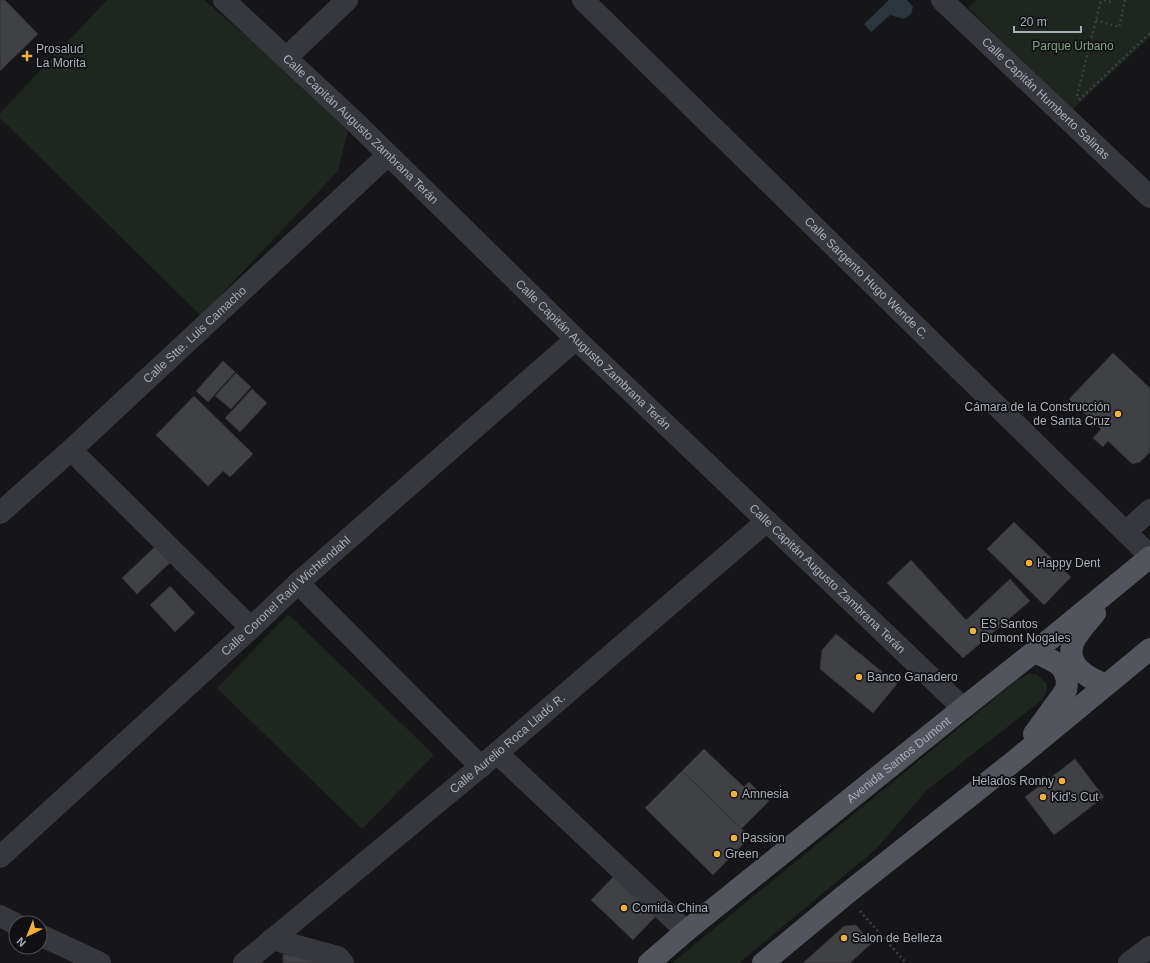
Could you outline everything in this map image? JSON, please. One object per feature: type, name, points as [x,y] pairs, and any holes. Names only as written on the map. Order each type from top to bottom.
[{"type":"main road","name":"Avenida Santos Dumont","points":[[649,963],[686,931],[1120,583],[1150,556]]},
{"type":"main road","points":[[1106,685],[1079,671],[1073,661],[1071,652],[1074,641],[1081,630],[1120,583]]},
{"type":"main road","points":[[763,963],[845,895],[1014,762],[1150,649]]},
{"type":"main road","points":[[1014,762],[1066,690],[1068,681],[1066,672],[1059,665],[1034,652]]},
{"type":"street","name":"Calle Capitán Augusto Zambrana Terán","points":[[224,0],[354,121],[576,339],[963,708]]},
{"type":"street","points":[[286,58],[347,0]]},
{"type":"street","name":"Calle Sargento Hugo Wende C.","points":[[583,0],[1150,556]]},
{"type":"street","name":"Calle Capitán Humberto Salinas","points":[[942,0],[1150,197]]},
{"type":"street","name":"Calle Stte. Luis Camacho","points":[[0,513],[71,450],[388,155]]},
{"type":"street","name":"Calle Coronel Raúl Wichtendahl","points":[[0,857],[251,628],[298,583],[576,339]]},
{"type":"street","points":[[71,450],[251,628]]},
{"type":"street","points":[[1126,532],[1150,510]]},
{"type":"street","name":"Calle Aurelio Roca Lladó R.","points":[[244,963],[481,767],[767,521]]},
{"type":"street","points":[[298,583],[481,767]]},
{"type":"street","points":[[497,753],[686,931]]},
{"type":"street","points":[[272,939],[338,958],[343,963]]},
{"type":"street","points":[[48,941],[67,956],[100,963]]},
{"type":"street","points":[[1129,963],[1150,947]]},
{"type":"path","points":[[1112,0],[1112,2],[1103,0],[1096,20],[1075,104],[1150,33]]},
{"type":"path","points":[[1096,20],[1119,26],[1125,0]]},
{"type":"path","points":[[845,895],[906,963]]},
{"type":"green space","points":[[107,0],[204,0],[350,123],[338,171],[201,316],[0,118],[0,113]]},
{"type":"green space","name":"Parque Urbano","points":[[976,0],[1150,0],[1150,37],[1072,110],[968,8]]},
{"type":"green space","points":[[288,614],[434,755],[362,829],[217,688]]},
{"type":"green space","points":[[1029,673],[1037,675],[1047,684],[1046,693],[1042,700],[927,790],[875,850],[739,963],[672,963],[1016,681]]},
{"type":"shaded area","points":[[889,0],[907,0],[913,7],[911,14],[904,19],[890,15],[871,32],[864,24]]},
{"type":"building","points":[[0,0],[5,0],[38,34],[0,71]]},
{"type":"building","name":"Cámara de la Construcción de Santa Cruz","points":[[1113,353],[1150,388],[1150,452],[1140,462],[1132,464],[1108,441],[1103,447],[1093,438],[1101,429],[1069,399]]},
{"type":"building","points":[[223,361],[235,372],[208,402],[196,391]]},
{"type":"building","points":[[236,373],[251,387],[231,409],[215,396]]},
{"type":"building","points":[[252,389],[267,403],[240,432],[225,418]]},
{"type":"building","points":[[194,396],[253,454],[230,477],[223,471],[208,486],[156,435]]},
{"type":"building","name":"Happy Dent","points":[[1014,522],[1071,577],[1044,605],[987,549]]},
{"type":"building","points":[[161,541],[174,559],[137,594],[122,578]]},
{"type":"building","points":[[911,560],[966,620],[1010,579],[1030,601],[963,658],[887,583]]},
{"type":"building","points":[[170,586],[195,613],[175,632],[150,605]]},
{"type":"building","name":"Banco Ganadero","points":[[836,634],[897,684],[873,713],[820,669],[822,650]]},
{"type":"building","name":"Amnesia","points":[[704,749],[744,787],[749,782],[769,801],[741,829],[682,771]]},
{"type":"building","points":[[1075,759],[1104,797],[1054,835],[1025,797]]},
{"type":"building","points":[[682,771],[750,837],[713,875],[645,808]]},
{"type":"building","name":"Comida China","points":[[615,875],[657,915],[633,940],[591,900]]},
{"type":"building","points":[[856,925],[872,943],[850,963],[803,963],[844,926]]},
{"type":"building","points":[[283,954],[337,963],[283,963]]},
{"type":"place","name":"Prosalud La Morita","points":[[27,56]]},
{"type":"place","name":"Cámara de la Construcción de Santa Cruz","points":[[1118,414]]},
{"type":"place","name":"Happy Dent","points":[[1029,563]]},
{"type":"place","name":"ES Santos Dumont Nogales","points":[[973,631]]},
{"type":"place","name":"Banco Ganadero","points":[[859,677]]},
{"type":"place","name":"Helados Ronny","points":[[1062,781]]},
{"type":"place","name":"Amnesia","points":[[734,794]]},
{"type":"place","name":"Kid's Cut","points":[[1043,797]]},
{"type":"place","name":"Passion","points":[[734,838]]},
{"type":"place","name":"Green","points":[[717,854]]},
{"type":"place","name":"Comida China","points":[[624,908]]},
{"type":"place","name":"Salon de Belleza","points":[[844,938]]}]
